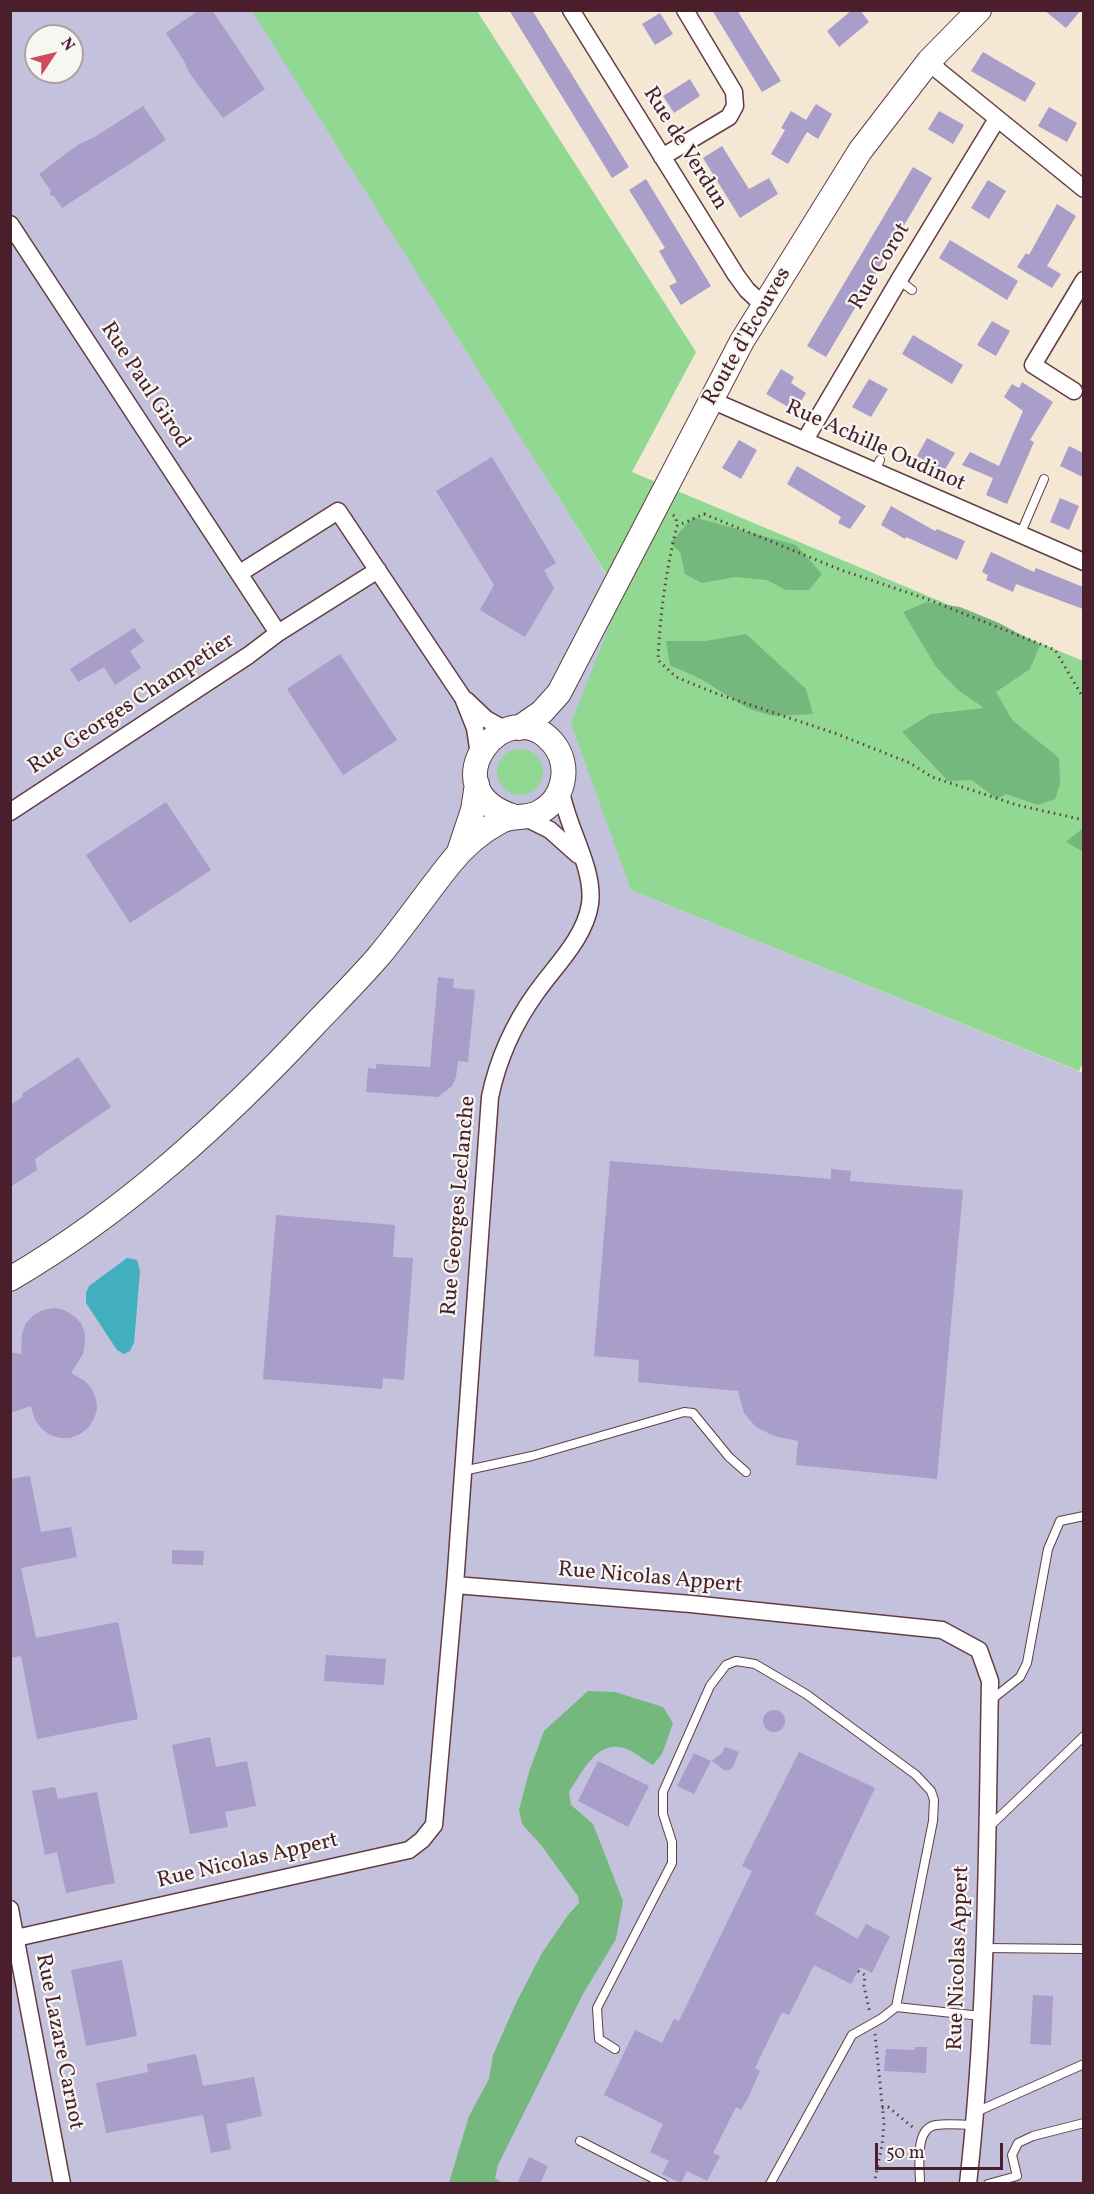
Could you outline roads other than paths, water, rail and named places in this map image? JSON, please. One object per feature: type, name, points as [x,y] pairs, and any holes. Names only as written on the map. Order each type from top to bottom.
[{"type":"main road","name":"Route d'Ecouves","points":[[559,693],[742,341],[860,151],[929,61],[979,10]]},
{"type":"main road","points":[[459,852],[472,810],[477,784],[476,764],[485,744],[495,735],[513,729],[542,712],[559,693]]},
{"type":"main road","points":[[553,742],[553,718],[559,693]]},
{"type":"main road","points":[[10,1279],[56,1252],[113,1209],[195,1143],[273,1069],[377,957],[459,852],[485,831],[518,816],[536,814],[555,800],[564,777],[564,765],[560,753],[553,742],[543,734],[531,729],[513,729]]},
{"type":"main road","points":[[477,784],[482,796],[490,805],[500,812],[518,816]]},
{"type":"street","name":"Rue de Verdun","points":[[571,10],[736,275],[747,290],[764,306]]},
{"type":"street","points":[[662,157],[729,117],[735,106],[734,92],[685,10]]},
{"type":"street","points":[[929,61],[1083,189]]},
{"type":"street","name":"Rue Corot","points":[[805,440],[905,285],[997,119]]},
{"type":"street","name":"Rue Paul Girod","points":[[10,224],[240,573]]},
{"type":"street","points":[[1074,391],[1033,365],[1083,279]]},
{"type":"street","name":"Rue Achille Oudinot","points":[[711,400],[805,440],[877,465],[1020,535],[1083,562]]},
{"type":"street","points":[[278,633],[240,573],[338,512],[463,698],[475,728],[479,755]]},
{"type":"street","name":"Rue Georges Champetier","points":[[10,812],[249,656],[278,633],[378,570]]},
{"type":"street","points":[[463,698],[486,719],[513,729]]},
{"type":"street","name":"Rue Georges Leclanche","points":[[455,1585],[490,1097],[500,1059],[521,1016],[566,953],[586,917],[590,904],[585,867],[566,817],[561,789]]},
{"type":"street","points":[[518,816],[550,830],[581,857]]},
{"type":"street","name":"Rue Nicolas Appert","points":[[16,1938],[409,1850],[422,1840],[434,1825],[455,1585],[691,1604],[942,1630],[979,1650],[990,1681],[984,1948],[975,2119],[968,2184]]},
{"type":"street","name":"Rue Lazare Carnot","points":[[10,1909],[62,2184]]},
{"type":"lane","points":[[1020,535],[1044,479]]},
{"type":"lane","points":[[463,1471],[532,1456],[684,1412],[693,1413],[729,1457],[746,1472]]},
{"type":"lane","points":[[990,1702],[1020,1677],[1027,1663],[1048,1549],[1060,1521],[1083,1516]]},
{"type":"lane","points":[[615,2049],[599,2039],[597,2008],[672,1863],[672,1842],[663,1814],[663,1792],[710,1686],[726,1665],[736,1661],[755,1664],[806,1694],[916,1774],[931,1791],[934,1800],[933,1821],[896,2007]]},
{"type":"lane","points":[[987,1829],[1083,1736]]},
{"type":"lane","points":[[984,1948],[1083,1949]]},
{"type":"lane","points":[[770,2184],[852,2035],[896,2007],[981,2016]]},
{"type":"lane","points":[[920,2184],[921,2144],[925,2130],[934,2125],[975,2119],[1083,2064]]},
{"type":"lane","points":[[988,2184],[1017,2176],[1012,2155],[1018,2143],[1033,2136],[1083,2123]]},
{"type":"lane","points":[[580,2140],[664,2184]]},
{"type":"water","points":[[127,1258],[137,1260],[140,1271],[134,1343],[130,1351],[124,1354],[117,1350],[86,1303],[86,1293],[89,1286]]}]
